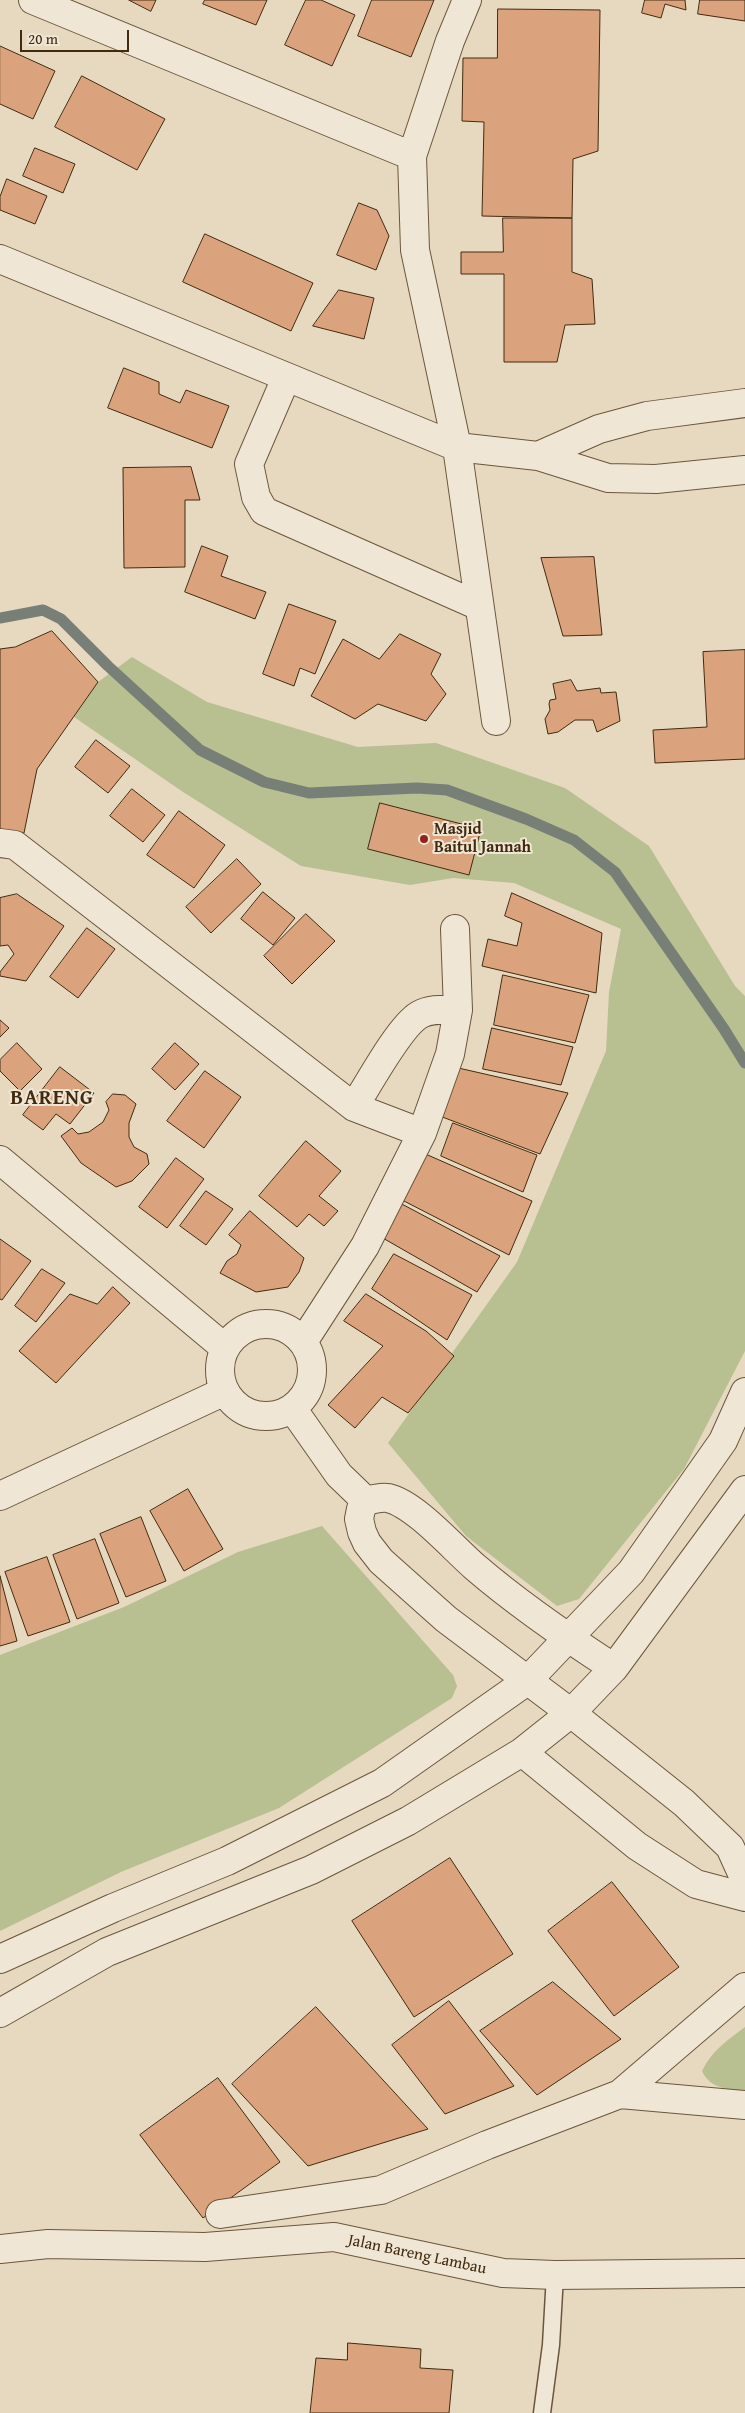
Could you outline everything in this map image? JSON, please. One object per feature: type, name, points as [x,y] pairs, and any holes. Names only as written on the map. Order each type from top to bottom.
[{"type":"street","points":[[32,0],[412,156]]},
{"type":"street","points":[[467,0],[450,41],[412,156],[415,250],[457,447],[496,721]]},
{"type":"street","points":[[0,259],[457,447],[538,456],[608,478],[656,479],[745,470]]},
{"type":"street","points":[[286,378],[249,464],[256,497],[264,511],[479,606]]},
{"type":"street","points":[[538,456],[599,429],[647,416],[745,403]]},
{"type":"street","points":[[0,843],[15,844],[354,1107],[422,1133]]},
{"type":"street","points":[[303,1342],[365,1246],[422,1133],[450,1054],[458,1010],[455,929]]},
{"type":"street","points":[[354,1107],[405,1029],[419,1015],[434,1010],[458,1010]]},
{"type":"street","points":[[0,1160],[226,1348]]},
{"type":"street","points":[[262,1324],[278,1325],[303,1342],[310,1355],[311,1377],[303,1398],[292,1408],[278,1414],[262,1416],[247,1412],[234,1404],[225,1391],[220,1377],[220,1362],[226,1348],[235,1336],[248,1328],[262,1324]]},
{"type":"street","points":[[0,1496],[225,1391]]},
{"type":"street","points":[[0,1959],[112,1908],[227,1861],[382,1783],[527,1680],[631,1572],[723,1441],[745,1392]]},
{"type":"street","points":[[292,1408],[339,1474],[366,1501]]},
{"type":"street","points":[[0,2013],[108,1952],[311,1870],[408,1821],[522,1752],[571,1713],[614,1668],[745,1490]]},
{"type":"street","points":[[366,1501],[389,1498],[409,1509],[475,1567],[568,1639],[614,1668]]},
{"type":"street","points":[[366,1501],[361,1509],[359,1519],[362,1532],[367,1543],[381,1561],[446,1619],[571,1713],[684,1803],[730,1847],[745,1880]]},
{"type":"street","points":[[522,1752],[637,1846],[696,1884],[745,1897]]},
{"type":"street","points":[[220,2214],[381,2190],[487,2145],[620,2094],[745,1987]]},
{"type":"street","points":[[620,2094],[745,2104]]},
{"type":"street","name":"Jalan Bareng Lambau","points":[[0,2249],[48,2244],[205,2247],[334,2237],[503,2273],[555,2275],[745,2273]]},
{"type":"lane","points":[[542,2413],[551,2345],[555,2275]]},
{"type":"green space","points":[[132,657],[207,702],[358,747],[436,743],[565,788],[649,846],[735,986],[745,996],[745,1351],[684,1469],[579,1599],[557,1606],[466,1536],[388,1443],[517,1262],[606,1051],[609,992],[621,929],[514,883],[453,878],[410,885],[301,866],[183,792],[74,717],[98,682]]},
{"type":"green space","points":[[322,1526],[453,1675],[457,1686],[452,1698],[279,1808],[121,1872],[0,1931],[0,1655],[124,1607],[238,1552]]},
{"type":"green space","points":[[745,2027],[745,2091],[726,2089],[715,2085],[705,2077],[702,2071],[720,2046]]},
{"type":"building","points":[[129,0],[156,0],[151,11]]},
{"type":"building","points":[[205,0],[267,0],[256,25],[203,4]]},
{"type":"building","points":[[306,0],[321,0],[355,15],[332,66],[285,45]]},
{"type":"building","points":[[372,0],[434,0],[411,57],[358,36]]},
{"type":"building","points":[[645,0],[685,0],[686,10],[665,4],[661,18],[642,13]]},
{"type":"building","points":[[700,0],[745,0],[745,21],[698,14]]},
{"type":"building","points":[[498,9],[600,10],[598,151],[573,159],[572,218],[482,216],[484,122],[462,121],[463,58],[497,58]]},
{"type":"building","points":[[0,46],[55,71],[33,119],[0,104]]},
{"type":"building","points":[[82,76],[165,119],[137,170],[55,127]]},
{"type":"building","points":[[35,148],[75,164],[63,193],[23,176]]},
{"type":"building","points":[[7,179],[47,196],[35,224],[0,210],[0,197]]},
{"type":"building","points":[[359,203],[377,210],[389,236],[376,270],[337,255]]},
{"type":"building","points":[[503,218],[572,218],[572,272],[592,279],[595,324],[565,325],[557,362],[504,362],[504,274],[461,274],[461,252],[503,252]]},
{"type":"building","points":[[205,234],[313,283],[291,331],[183,282]]},
{"type":"building","points":[[339,290],[374,298],[364,339],[313,326]]},
{"type":"building","points":[[124,368],[159,382],[159,394],[180,403],[186,390],[229,406],[212,448],[108,408]]},
{"type":"building","points":[[191,467],[200,500],[185,500],[185,567],[124,568],[123,468]]},
{"type":"building","points":[[202,546],[228,556],[221,576],[266,592],[255,619],[185,592]]},
{"type":"building","points":[[594,557],[602,635],[563,636],[541,558]]},
{"type":"building","points":[[289,604],[336,621],[315,674],[300,668],[294,686],[263,674]]},
{"type":"building","points":[[52,631],[98,682],[37,769],[24,833],[0,838],[0,649],[15,647]]},
{"type":"building","points":[[400,634],[441,654],[431,674],[446,694],[426,721],[378,704],[355,719],[311,696],[343,639],[379,659]]},
{"type":"building","points":[[745,650],[745,759],[655,763],[653,730],[707,727],[703,652]]},
{"type":"building","points":[[571,680],[577,691],[600,688],[601,693],[616,692],[620,721],[597,732],[593,720],[575,720],[558,732],[548,734],[545,719],[550,710],[550,700],[556,699],[553,684]]},
{"type":"building","points":[[96,740],[130,766],[108,793],[75,767]]},
{"type":"building","points":[[132,789],[165,815],[143,842],[110,816]]},
{"type":"building","name":"Masjid Baitul Jannah","points":[[380,803],[481,829],[469,875],[368,849]]},
{"type":"building","points":[[179,811],[225,845],[194,888],[147,855]]},
{"type":"building","points":[[237,859],[261,884],[211,933],[186,907]]},
{"type":"building","points":[[263,892],[295,918],[273,945],[241,919]]},
{"type":"building","points":[[512,893],[602,933],[596,993],[482,966],[488,939],[517,946],[522,923],[505,916]]},
{"type":"building","points":[[17,894],[64,926],[26,981],[0,976],[0,972],[14,954],[8,945],[0,946],[0,898]]},
{"type":"building","points":[[306,914],[335,941],[292,984],[264,956]]},
{"type":"building","points":[[87,928],[115,949],[78,998],[50,977]]},
{"type":"building","points":[[503,975],[589,995],[575,1043],[494,1025]]},
{"type":"building","points":[[0,1020],[9,1028],[0,1037]]},
{"type":"building","points":[[492,1028],[573,1047],[561,1085],[483,1069]]},
{"type":"building","points":[[17,1043],[42,1069],[20,1091],[0,1071],[0,1060]]},
{"type":"building","points":[[175,1043],[199,1064],[175,1090],[152,1069]]},
{"type":"building","points":[[60,1067],[94,1093],[70,1124],[56,1114],[43,1130],[23,1115]]},
{"type":"building","points":[[454,1067],[568,1093],[540,1154],[437,1115]]},
{"type":"building","points":[[205,1071],[241,1097],[204,1148],[167,1121]]},
{"type":"building","points":[[113,1094],[125,1095],[136,1104],[129,1123],[129,1137],[134,1147],[147,1154],[149,1164],[132,1181],[116,1187],[81,1163],[61,1136],[72,1128],[78,1134],[89,1132],[103,1122],[109,1110],[106,1102]]},
{"type":"building","points":[[453,1123],[537,1155],[523,1192],[441,1156]]},
{"type":"building","points":[[306,1141],[341,1171],[319,1196],[338,1211],[324,1226],[309,1214],[297,1227],[259,1196]]},
{"type":"building","points":[[421,1152],[532,1201],[509,1255],[402,1200]]},
{"type":"building","points":[[176,1158],[204,1179],[167,1228],[139,1207]]},
{"type":"building","points":[[206,1191],[233,1209],[206,1245],[180,1226]]},
{"type":"building","points":[[398,1202],[500,1256],[477,1292],[381,1237]]},
{"type":"building","points":[[250,1211],[304,1258],[299,1272],[288,1287],[256,1292],[220,1273],[227,1261],[237,1254],[241,1245],[229,1235]]},
{"type":"building","points":[[0,1239],[31,1261],[2,1300],[0,1299]]},
{"type":"building","points":[[394,1254],[472,1295],[447,1340],[372,1289]]},
{"type":"building","points":[[42,1269],[65,1283],[36,1322],[15,1306]]},
{"type":"building","points":[[113,1287],[130,1303],[56,1383],[19,1351],[70,1294],[97,1304]]},
{"type":"building","points":[[366,1294],[426,1331],[454,1356],[408,1413],[382,1397],[355,1428],[328,1405],[383,1346],[344,1321]]},
{"type":"building","points":[[188,1489],[223,1549],[184,1571],[150,1511]]},
{"type":"building","points":[[141,1517],[166,1581],[126,1597],[100,1534]]},
{"type":"building","points":[[95,1539],[119,1603],[77,1619],[53,1555]]},
{"type":"building","points":[[47,1557],[70,1622],[28,1636],[5,1572]]},
{"type":"building","points":[[0,1576],[17,1641],[0,1646]]},
{"type":"building","points":[[450,1858],[513,1954],[414,2017],[352,1921]]},
{"type":"building","points":[[612,1882],[679,1967],[614,2016],[548,1931]]},
{"type":"building","points":[[553,1982],[621,2039],[537,2095],[480,2031]]},
{"type":"building","points":[[449,2001],[514,2086],[445,2114],[392,2045]]},
{"type":"building","points":[[316,2007],[428,2129],[308,2166],[232,2084]]},
{"type":"building","points":[[218,2078],[280,2162],[203,2218],[140,2135]]},
{"type":"building","points":[[348,2343],[421,2349],[420,2368],[453,2370],[449,2413],[310,2413],[316,2358],[347,2360]]},
{"type":"waterway","points":[[0,618],[43,610],[61,619],[108,666],[200,750],[264,782],[309,793],[417,788],[447,790],[526,819],[574,840],[615,872],[724,1029],[745,1063]]},
{"type":"place","name":"Masjid Baitul Jannah","points":[[424,839]]},
{"type":"district","name":"BARENG","points":[[52,1099]]}]
